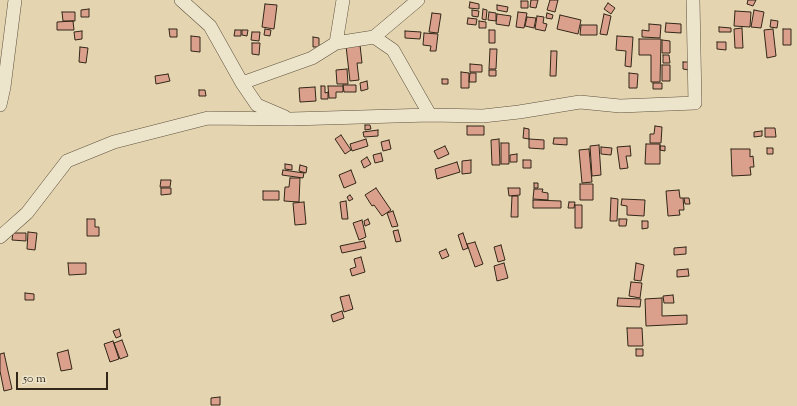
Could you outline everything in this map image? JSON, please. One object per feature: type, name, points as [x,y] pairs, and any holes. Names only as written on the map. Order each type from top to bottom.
[{"type":"street","points":[[0,105],[15,0]]},
{"type":"street","points":[[181,0],[210,26],[242,83],[257,104],[291,119]]},
{"type":"street","points":[[336,43],[342,0]]},
{"type":"street","points":[[242,83],[312,58],[336,43],[374,37],[418,0]]},
{"type":"street","points":[[0,237],[27,213],[66,161],[114,142],[208,118],[291,119],[430,115],[483,116],[580,102],[620,106],[695,103],[693,0]]},
{"type":"street","points":[[374,37],[393,50],[430,115]]},
{"type":"building","points":[[531,0],[538,0],[536,8],[530,7]]},
{"type":"building","points":[[550,0],[558,0],[555,12],[547,10]]},
{"type":"building","points":[[748,0],[756,0],[753,6],[747,4]]},
{"type":"building","points":[[521,1],[528,1],[528,8],[521,8]]},
{"type":"building","points":[[470,2],[479,4],[479,9],[469,8]]},
{"type":"building","points":[[608,3],[615,8],[611,14],[604,9]]},
{"type":"building","points":[[265,4],[277,5],[274,29],[262,27]]},
{"type":"building","points":[[497,5],[508,7],[507,12],[497,10]]},
{"type":"building","points":[[89,9],[89,17],[81,17],[81,10]]},
{"type":"building","points":[[483,9],[487,10],[486,20],[482,19]]},
{"type":"building","points":[[472,10],[479,11],[478,17],[472,16]]},
{"type":"building","points":[[754,10],[764,12],[761,28],[751,27]]},
{"type":"building","points":[[735,11],[751,12],[750,27],[734,26]]},
{"type":"building","points":[[62,12],[75,12],[75,21],[63,21]]},
{"type":"building","points":[[489,12],[496,13],[496,21],[488,20]]},
{"type":"building","points":[[518,12],[527,13],[524,28],[516,27]]},
{"type":"building","points":[[432,13],[441,14],[438,33],[429,32]]},
{"type":"building","points":[[547,13],[553,15],[552,19],[546,18]]},
{"type":"building","points":[[497,14],[511,16],[509,26],[496,24]]},
{"type":"building","points":[[604,14],[611,16],[607,35],[600,34]]},
{"type":"building","points":[[560,15],[581,20],[578,34],[557,29]]},
{"type":"building","points":[[537,16],[544,17],[543,23],[547,24],[545,31],[535,29]]},
{"type":"building","points":[[527,17],[536,18],[534,28],[525,26]]},
{"type":"building","points":[[468,18],[477,19],[476,25],[467,24]]},
{"type":"building","points":[[771,20],[778,21],[777,28],[770,27]]},
{"type":"building","points":[[73,21],[74,30],[57,30],[57,22]]},
{"type":"building","points":[[479,21],[486,22],[486,28],[479,28]]},
{"type":"building","points":[[666,23],[681,24],[681,33],[665,32]]},
{"type":"building","points":[[649,24],[661,25],[660,38],[642,37],[642,30],[649,31]]},
{"type":"building","points":[[581,25],[597,25],[597,35],[580,35]]},
{"type":"building","points":[[719,27],[731,28],[731,32],[719,32]]},
{"type":"building","points":[[742,28],[743,48],[735,48],[734,29]]},
{"type":"building","points":[[169,29],[177,29],[177,37],[170,37]]},
{"type":"building","points":[[265,29],[271,30],[270,36],[264,35]]},
{"type":"building","points":[[773,29],[776,56],[767,58],[764,30]]},
{"type":"building","points":[[783,29],[791,29],[791,45],[783,45]]},
{"type":"building","points":[[235,30],[241,30],[241,36],[234,36]]},
{"type":"building","points":[[242,30],[248,30],[247,36],[242,35]]},
{"type":"building","points":[[489,30],[495,30],[495,43],[489,43]]},
{"type":"building","points":[[82,31],[82,39],[75,40],[74,32]]},
{"type":"building","points":[[405,31],[421,32],[420,39],[405,38]]},
{"type":"building","points":[[252,32],[260,32],[259,41],[251,40]]},
{"type":"building","points":[[424,33],[438,34],[436,51],[430,51],[431,46],[423,45]]},
{"type":"building","points":[[191,36],[200,37],[200,52],[191,51]]},
{"type":"building","points":[[617,36],[633,37],[631,67],[625,66],[626,51],[616,50]]},
{"type":"building","points":[[313,37],[319,38],[319,47],[313,47]]},
{"type":"building","points":[[639,39],[661,39],[660,82],[651,82],[651,55],[639,55]]},
{"type":"building","points":[[662,40],[670,41],[670,53],[662,53]]},
{"type":"building","points":[[717,42],[726,42],[726,50],[717,49]]},
{"type":"building","points":[[252,43],[260,43],[259,55],[252,54]]},
{"type":"building","points":[[360,45],[362,63],[357,63],[359,80],[350,81],[346,46]]},
{"type":"building","points":[[80,47],[88,48],[86,63],[79,62]]},
{"type":"building","points":[[490,49],[497,49],[496,69],[489,69]]},
{"type":"building","points":[[551,51],[557,51],[556,76],[550,76]]},
{"type":"building","points":[[663,55],[669,55],[670,63],[663,63]]},
{"type":"building","points":[[683,62],[689,62],[689,70],[683,69]]},
{"type":"building","points":[[470,64],[482,65],[482,72],[470,72]]},
{"type":"building","points":[[662,65],[670,65],[670,81],[662,81]]},
{"type":"building","points":[[347,69],[348,84],[337,84],[336,70]]},
{"type":"building","points":[[489,70],[496,70],[496,76],[489,76]]},
{"type":"building","points":[[461,72],[469,73],[469,88],[461,88]]},
{"type":"building","points":[[470,73],[476,73],[476,82],[469,82]]},
{"type":"building","points":[[629,73],[638,74],[637,88],[629,88]]},
{"type":"building","points":[[168,74],[170,81],[156,84],[155,76]]},
{"type":"building","points":[[442,79],[448,79],[448,84],[442,84]]},
{"type":"building","points":[[367,81],[368,89],[361,91],[360,83]]},
{"type":"building","points":[[653,83],[662,83],[662,89],[653,89]]},
{"type":"building","points":[[343,85],[356,85],[356,92],[344,92]]},
{"type":"building","points":[[321,86],[325,86],[325,93],[328,92],[328,99],[321,99]]},
{"type":"building","points":[[328,86],[343,86],[343,92],[336,92],[336,98],[329,98]]},
{"type":"building","points":[[315,87],[316,101],[300,102],[299,88]]},
{"type":"building","points":[[199,90],[205,90],[206,96],[199,96]]},
{"type":"building","points":[[365,125],[370,125],[371,129],[365,130]]},
{"type":"building","points":[[467,126],[484,126],[484,135],[467,135]]},
{"type":"building","points":[[655,126],[662,127],[661,143],[650,143],[650,134],[654,134]]},
{"type":"building","points":[[524,128],[529,129],[529,139],[523,138]]},
{"type":"building","points":[[765,128],[775,128],[776,137],[765,137]]},
{"type":"building","points":[[378,130],[378,136],[364,137],[363,132]]},
{"type":"building","points":[[762,131],[762,136],[754,137],[754,132]]},
{"type":"building","points":[[341,135],[351,150],[345,154],[335,139]]},
{"type":"building","points":[[554,138],[567,138],[567,145],[553,144]]},
{"type":"building","points":[[366,139],[368,146],[352,151],[350,144]]},
{"type":"building","points":[[499,139],[500,165],[492,165],[491,140]]},
{"type":"building","points":[[529,139],[544,140],[544,149],[529,148]]},
{"type":"building","points":[[389,140],[391,149],[383,151],[381,142]]},
{"type":"building","points":[[501,143],[509,143],[509,164],[501,164]]},
{"type":"building","points":[[646,144],[660,144],[660,164],[645,164]]},
{"type":"building","points":[[599,145],[601,175],[592,176],[590,146]]},
{"type":"building","points":[[445,146],[449,154],[438,159],[434,151]]},
{"type":"building","points":[[630,146],[631,156],[626,156],[628,168],[620,169],[617,147]]},
{"type":"building","points":[[660,146],[665,146],[665,151],[660,150]]},
{"type":"building","points":[[601,147],[612,148],[611,155],[601,154]]},
{"type":"building","points":[[767,148],[773,148],[773,154],[767,154]]},
{"type":"building","points":[[589,149],[592,182],[582,183],[579,150]]},
{"type":"building","points":[[731,149],[750,149],[750,157],[753,156],[754,167],[750,167],[751,175],[732,176]]},
{"type":"building","points":[[381,153],[383,161],[375,163],[373,155]]},
{"type":"building","points":[[517,154],[517,162],[510,162],[510,155]]},
{"type":"building","points":[[367,157],[371,164],[364,168],[361,161]]},
{"type":"building","points":[[471,160],[471,173],[462,174],[462,161]]},
{"type":"building","points":[[523,160],[531,160],[531,168],[523,168]]},
{"type":"building","points":[[457,162],[460,172],[437,179],[435,169]]},
{"type":"building","points":[[285,164],[292,165],[292,170],[285,169]]},
{"type":"building","points":[[300,165],[307,167],[306,173],[299,171]]},
{"type":"building","points":[[283,170],[304,173],[303,178],[282,175]]},
{"type":"building","points":[[351,170],[356,183],[344,188],[339,175]]},
{"type":"building","points":[[290,178],[300,178],[299,202],[284,201],[285,187],[289,187]]},
{"type":"building","points":[[161,180],[171,180],[170,187],[160,187]]},
{"type":"building","points":[[534,183],[538,183],[538,188],[534,188]]},
{"type":"building","points":[[580,184],[593,184],[593,200],[580,200]]},
{"type":"building","points":[[161,188],[171,188],[171,194],[161,195]]},
{"type":"building","points":[[376,188],[391,210],[382,216],[374,205],[372,206],[365,195]]},
{"type":"building","points":[[508,188],[520,188],[520,195],[509,196]]},
{"type":"building","points":[[534,189],[543,189],[542,192],[548,193],[548,200],[533,199]]},
{"type":"building","points":[[679,190],[680,198],[683,198],[684,210],[679,210],[680,215],[668,216],[666,191]]},
{"type":"building","points":[[263,191],[279,191],[279,200],[263,200]]},
{"type":"building","points":[[350,195],[353,199],[349,201],[347,197]]},
{"type":"building","points":[[512,196],[518,196],[518,217],[511,217]]},
{"type":"building","points":[[611,198],[618,199],[617,221],[610,221]]},
{"type":"building","points":[[684,198],[689,198],[690,204],[685,204]]},
{"type":"building","points":[[622,199],[645,200],[644,216],[627,215],[627,206],[621,205]]},
{"type":"building","points":[[533,200],[561,201],[561,208],[533,208]]},
{"type":"building","points":[[346,201],[348,219],[342,219],[340,202]]},
{"type":"building","points":[[304,202],[306,224],[295,225],[293,203]]},
{"type":"building","points":[[569,202],[575,202],[574,208],[568,208]]},
{"type":"building","points":[[575,205],[582,205],[582,228],[575,228]]},
{"type":"building","points":[[393,211],[398,226],[392,227],[387,213]]},
{"type":"building","points":[[87,219],[95,219],[95,227],[99,227],[99,236],[87,236]]},
{"type":"building","points":[[368,219],[370,224],[365,226],[364,221]]},
{"type":"building","points":[[619,219],[627,219],[626,226],[619,226]]},
{"type":"building","points":[[362,220],[366,237],[359,240],[353,223]]},
{"type":"building","points":[[642,221],[648,221],[648,228],[642,229]]},
{"type":"building","points":[[398,230],[401,241],[396,242],[393,231]]},
{"type":"building","points":[[28,232],[37,233],[35,250],[27,249]]},
{"type":"building","points":[[13,233],[26,233],[26,241],[12,240]]},
{"type":"building","points":[[463,233],[468,248],[463,250],[458,235]]},
{"type":"building","points":[[364,241],[366,248],[342,253],[340,246]]},
{"type":"building","points":[[475,242],[483,264],[475,267],[467,244]]},
{"type":"building","points":[[501,245],[505,260],[498,262],[494,247]]},
{"type":"building","points":[[686,247],[686,254],[674,255],[674,248]]},
{"type":"building","points":[[446,249],[449,256],[442,259],[439,252]]},
{"type":"building","points":[[361,257],[365,272],[352,276],[350,269],[356,267],[354,259]]},
{"type":"building","points":[[68,263],[86,263],[86,274],[69,275]]},
{"type":"building","points":[[504,263],[508,278],[497,281],[494,266]]},
{"type":"building","points":[[636,263],[644,265],[641,281],[634,280]]},
{"type":"building","points":[[688,269],[689,276],[677,277],[677,270]]},
{"type":"building","points":[[631,282],[642,283],[640,298],[629,296]]},
{"type":"building","points":[[25,293],[34,294],[34,300],[25,300]]},
{"type":"building","points":[[349,295],[353,309],[344,312],[340,297]]},
{"type":"building","points":[[673,295],[674,303],[664,303],[663,296]]},
{"type":"building","points":[[618,298],[641,299],[640,307],[617,306]]},
{"type":"building","points":[[662,298],[662,316],[687,315],[687,324],[646,326],[645,299]]},
{"type":"building","points":[[342,311],[344,318],[333,322],[331,315]]},
{"type":"building","points":[[627,328],[642,328],[643,346],[628,346]]},
{"type":"building","points":[[119,329],[121,336],[116,338],[113,331]]},
{"type":"building","points":[[122,340],[128,356],[120,359],[114,343]]},
{"type":"building","points":[[113,341],[119,359],[110,362],[104,344]]},
{"type":"building","points":[[636,349],[643,349],[643,356],[636,356]]},
{"type":"building","points":[[68,350],[72,369],[61,371],[57,353]]},
{"type":"building","points":[[4,353],[12,389],[4,391],[0,371],[0,354]]},
{"type":"building","points":[[220,397],[220,405],[211,405],[211,398]]}]
